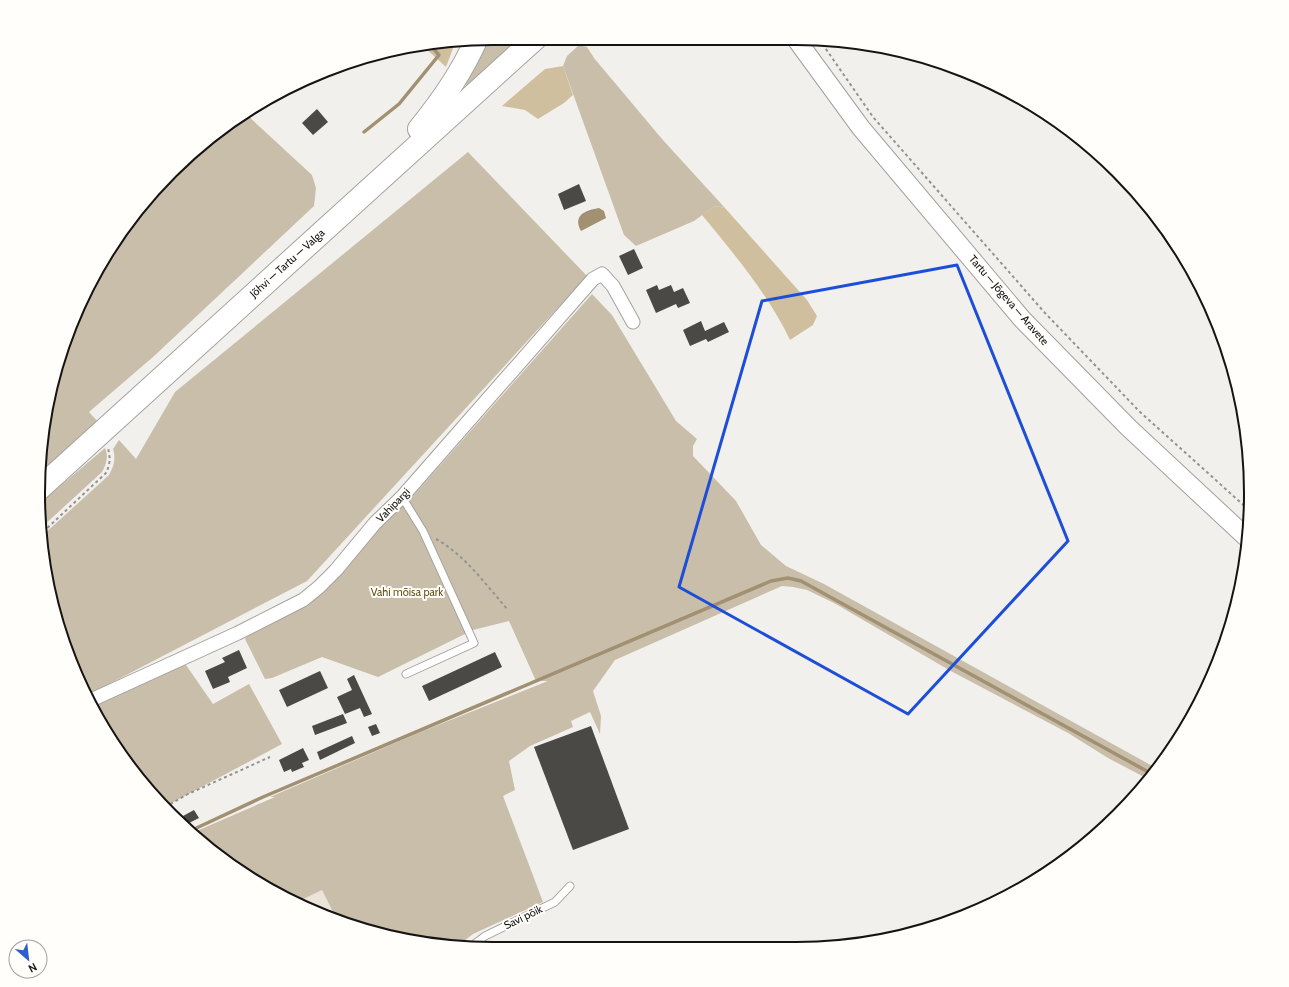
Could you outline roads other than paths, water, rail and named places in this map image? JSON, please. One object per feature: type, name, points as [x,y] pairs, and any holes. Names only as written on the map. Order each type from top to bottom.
[{"type":"highway","name":"Jõhvi — Tartu — Valga","points":[[45,483],[528,45]]},
{"type":"highway","points":[[359,197],[408,143],[434,111],[452,84],[473,46]]},
{"type":"main road","name":"Tartu — Jõgeva — Aravete","points":[[800,45],[861,128],[1022,319],[1129,428],[1242,533]]},
{"type":"street","name":"Vahipargi","points":[[94,698],[238,633],[303,600],[320,587],[375,523],[402,497],[593,279],[602,274],[606,278],[613,286],[633,322]]},
{"type":"lane","points":[[402,497],[423,531],[474,643],[406,674]]},
{"type":"lane","name":"Savi põik","points":[[478,941],[485,936],[555,902],[570,886]]},
{"type":"waterway","points":[[364,132],[399,104],[439,55],[434,49]]},
{"type":"waterway","points":[[195,829],[263,797],[771,581],[788,578],[801,581],[1147,771]]},
{"type":"park label","name":"Vahi mõisa park","points":[[407,592]]}]
